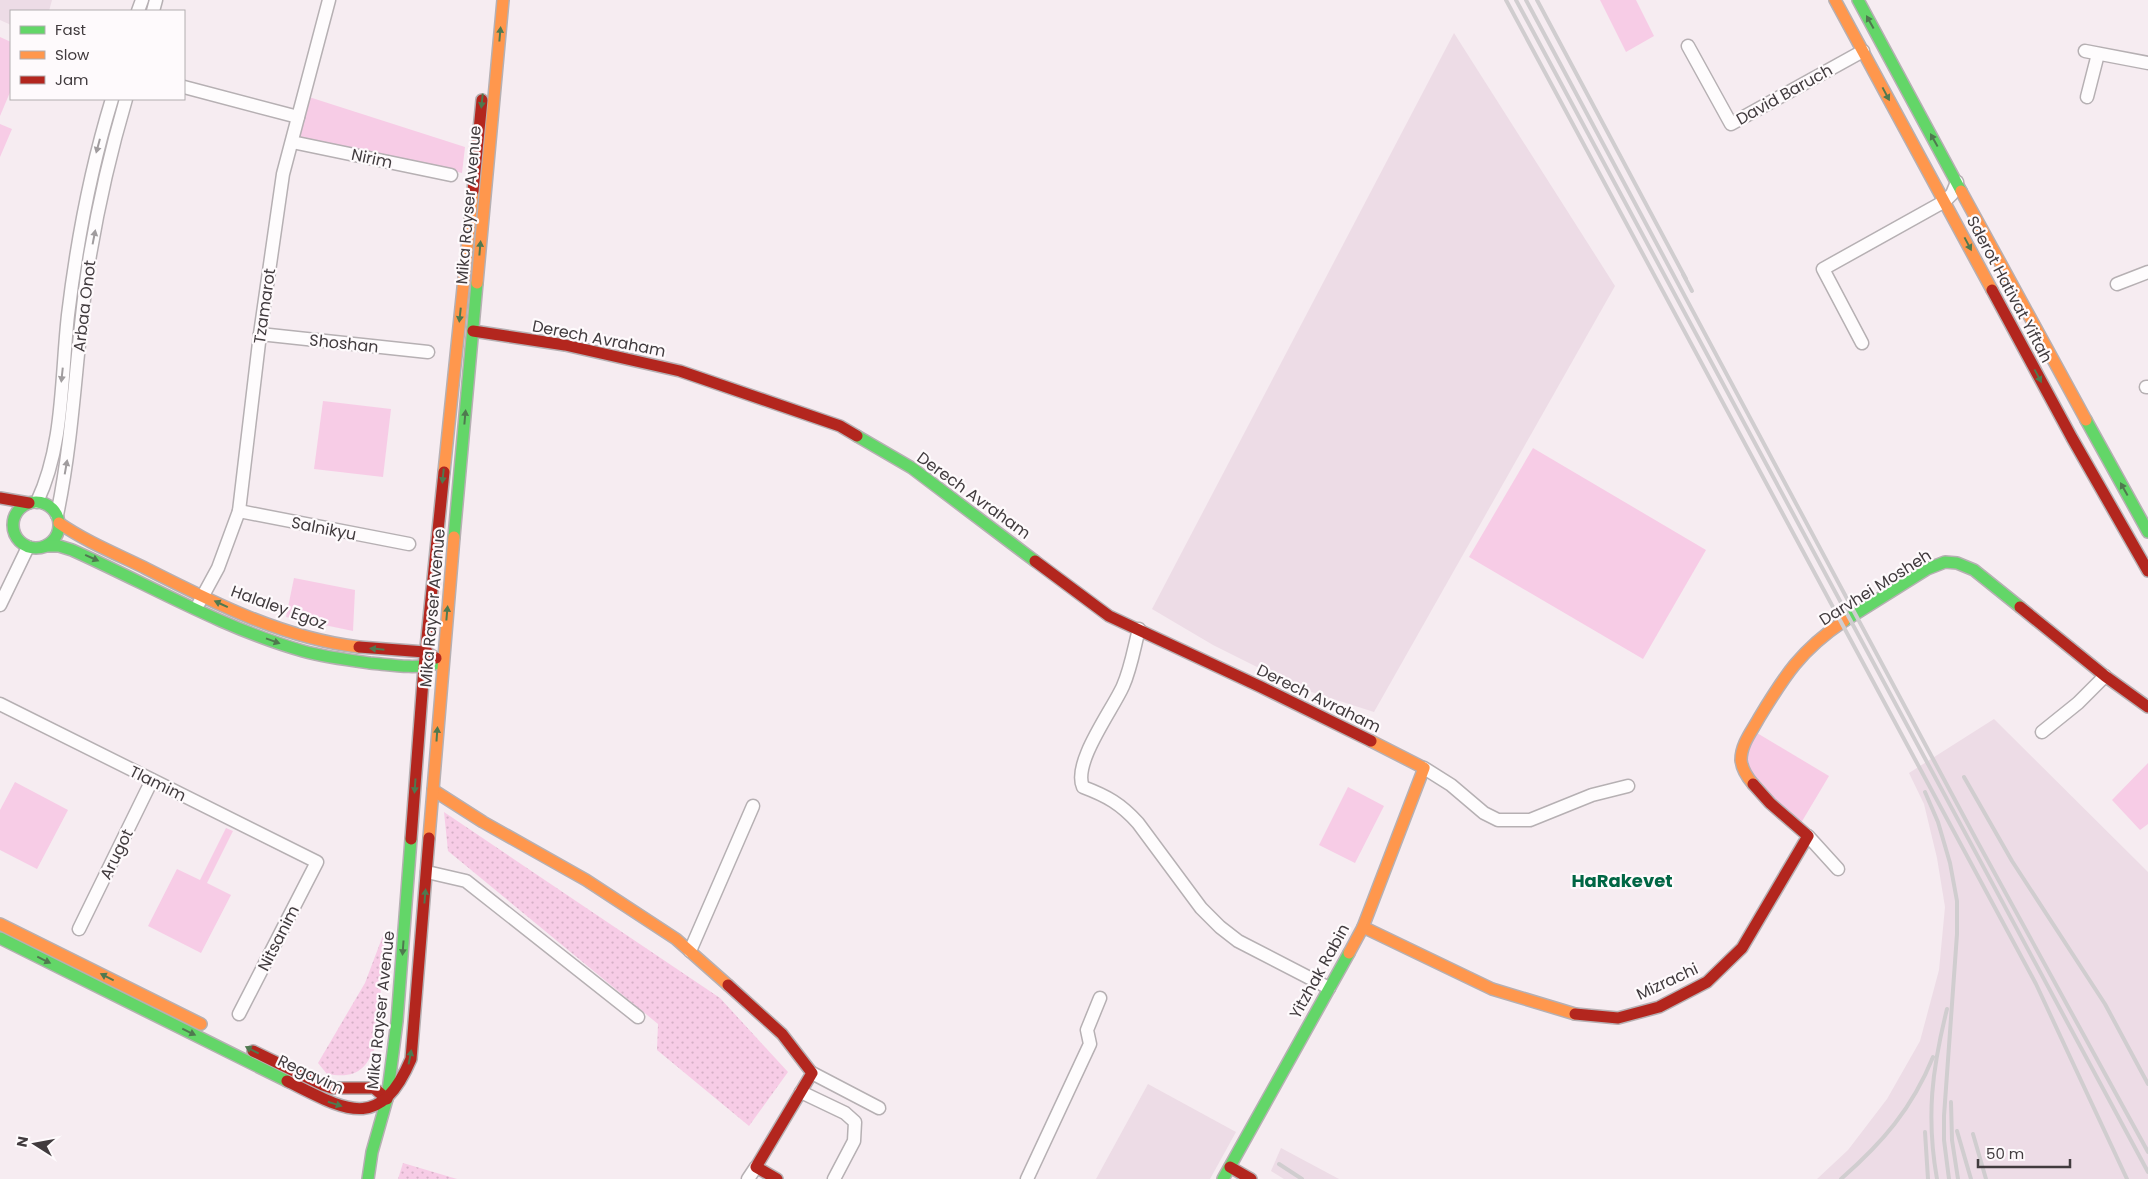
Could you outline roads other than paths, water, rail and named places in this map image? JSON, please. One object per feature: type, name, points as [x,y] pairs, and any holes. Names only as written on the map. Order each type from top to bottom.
[{"type":"street","name":"Tzamarot","points":[[196,608],[218,568],[239,511],[260,334],[283,174],[329,0]]},
{"type":"street","name":"Mika Rayser Avenue","points":[[387,1099],[398,1011],[425,652],[492,0]]},
{"type":"street","name":"Mika Rayser Avenue","points":[[387,1099],[401,1083],[411,1060],[443,662],[503,0]]},
{"type":"street","name":"Sderot Hativat Yiftah","points":[[1835,0],[2072,438],[2148,571]]},
{"type":"street","points":[[1847,21],[1852,10],[1861,1]]},
{"type":"street","name":"Sderot Hativat Yiftah","points":[[1861,1],[2040,337],[2148,532]]},
{"type":"street","name":"David Baruch","points":[[1688,46],[1731,124],[1863,51]]},
{"type":"street","points":[[2085,51],[2148,64]]},
{"type":"street","points":[[2087,98],[2098,54]]},
{"type":"street","points":[[185,87],[298,117]]},
{"type":"street","name":"Arbaa Onot","points":[[33,503],[47,480],[55,447],[76,252],[88,184],[112,100]]},
{"type":"street","name":"Arbaa Onot","points":[[58,519],[70,449],[90,255],[102,187],[126,100]]},
{"type":"street","name":"Nirim","points":[[292,142],[451,175]]},
{"type":"street","points":[[1862,343],[1823,269],[1945,201],[1952,194],[1958,182]]},
{"type":"street","points":[[2117,284],[2148,272]]},
{"type":"street","name":"Derech Avraham","points":[[473,332],[565,345],[680,371],[840,426],[912,468],[1109,616],[1424,768]]},
{"type":"street","name":"Shoshan","points":[[260,334],[428,352]]},
{"type":"street","points":[[0,498],[48,506],[58,519],[56,537],[46,546],[28,547],[17,538],[4,516]]},
{"type":"street","points":[[14,531],[14,517],[23,506],[33,503]]},
{"type":"street","name":"Salnikyu","points":[[239,511],[409,544]]},
{"type":"street","name":"Halaley Egoz","points":[[58,519],[79,538],[269,625],[320,641],[378,650],[425,652],[443,662]]},
{"type":"street","name":"Halaley Egoz","points":[[46,546],[59,546],[72,550],[196,608],[256,634],[303,651],[338,658],[424,668],[443,662]]},
{"type":"street","points":[[0,604],[28,547]]},
{"type":"street","name":"Darvhei Mosheh","points":[[1808,836],[1790,822],[1749,780],[1742,763],[1743,746],[1774,692],[1804,653],[1842,624],[1932,567],[1944,562],[1953,562],[1974,570],[2105,676],[2148,707]]},
{"type":"street","points":[[1139,630],[1124,685],[1090,746],[1080,781],[1083,787],[1106,795],[1127,810],[1202,908],[1220,927],[1238,941],[1329,988]]},
{"type":"street","points":[[2042,732],[2078,703],[2105,676]]},
{"type":"street","name":"Tlamim","points":[[0,704],[316,862]]},
{"type":"street","points":[[1424,768],[1451,785],[1484,813],[1498,820],[1530,820],[1584,797],[1628,786]]},
{"type":"street","name":"Yitzhak Rabin","points":[[1223,1179],[1363,927],[1424,768]]},
{"type":"street","name":"Arugot","points":[[79,929],[152,780]]},
{"type":"street","points":[[433,790],[482,822],[586,880],[676,938],[782,1034],[812,1073],[879,1108]]},
{"type":"street","points":[[690,951],[753,806]]},
{"type":"street","points":[[1808,836],[1838,869]]},
{"type":"street","name":"Mizrachi","points":[[1363,927],[1492,989],[1578,1015],[1618,1018],[1658,1006],[1707,982],[1742,948],[1808,836]]},
{"type":"street","name":"Nitsanim","points":[[239,1014],[316,862]]},
{"type":"street","points":[[427,872],[466,882],[638,1017]]},
{"type":"street","points":[[0,924],[211,1030]]},
{"type":"street","name":"Regavim","points":[[0,938],[331,1103],[354,1110],[373,1106],[387,1099],[374,1088],[345,1089],[323,1085],[246,1047]]},
{"type":"street","points":[[1027,1179],[1090,1044],[1086,1030],[1100,998]]},
{"type":"street","points":[[362,1087],[378,1074],[393,1052]]},
{"type":"street","points":[[748,1179],[812,1073]]},
{"type":"street","points":[[801,1092],[846,1113],[855,1122],[854,1141],[834,1179]]},
{"type":"street","points":[[368,1179],[372,1152],[387,1099]]},
{"type":"street","points":[[756,1167],[777,1179]]},
{"type":"street","points":[[1230,1167],[1251,1179]]},
{"type":"railway","points":[[1506,0],[2036,984],[2127,1179]]},
{"type":"railway","points":[[1516,0],[2148,1172]]},
{"type":"railway","points":[[1526,0],[1977,841],[2148,1152]]},
{"type":"railway","points":[[1537,0],[1686,279]]},
{"type":"railway","points":[[1683,274],[1692,291]]},
{"type":"railway","points":[[1964,777],[2012,861],[2105,1004],[2148,1084]]},
{"type":"railway","points":[[1925,792],[1938,822],[1950,863],[1957,901],[1957,934],[1944,1116],[1944,1140],[1949,1179]]},
{"type":"railway","points":[[1937,1179],[1932,1135],[1932,1093],[1934,1073],[1947,1009]]},
{"type":"railway","points":[[1841,1179],[1870,1152],[1894,1124],[1916,1093],[1933,1057]]},
{"type":"railway","points":[[1951,1102],[1952,1140],[1958,1179]]},
{"type":"railway","points":[[1957,1131],[1971,1179]]},
{"type":"railway","points":[[1925,1132],[1928,1179]]},
{"type":"railway","points":[[1973,1134],[1986,1179]]},
{"type":"railway","points":[[1279,1164],[1302,1179]]},
{"type":"district","name":"HaRakevet","points":[[1622,881]]}]
